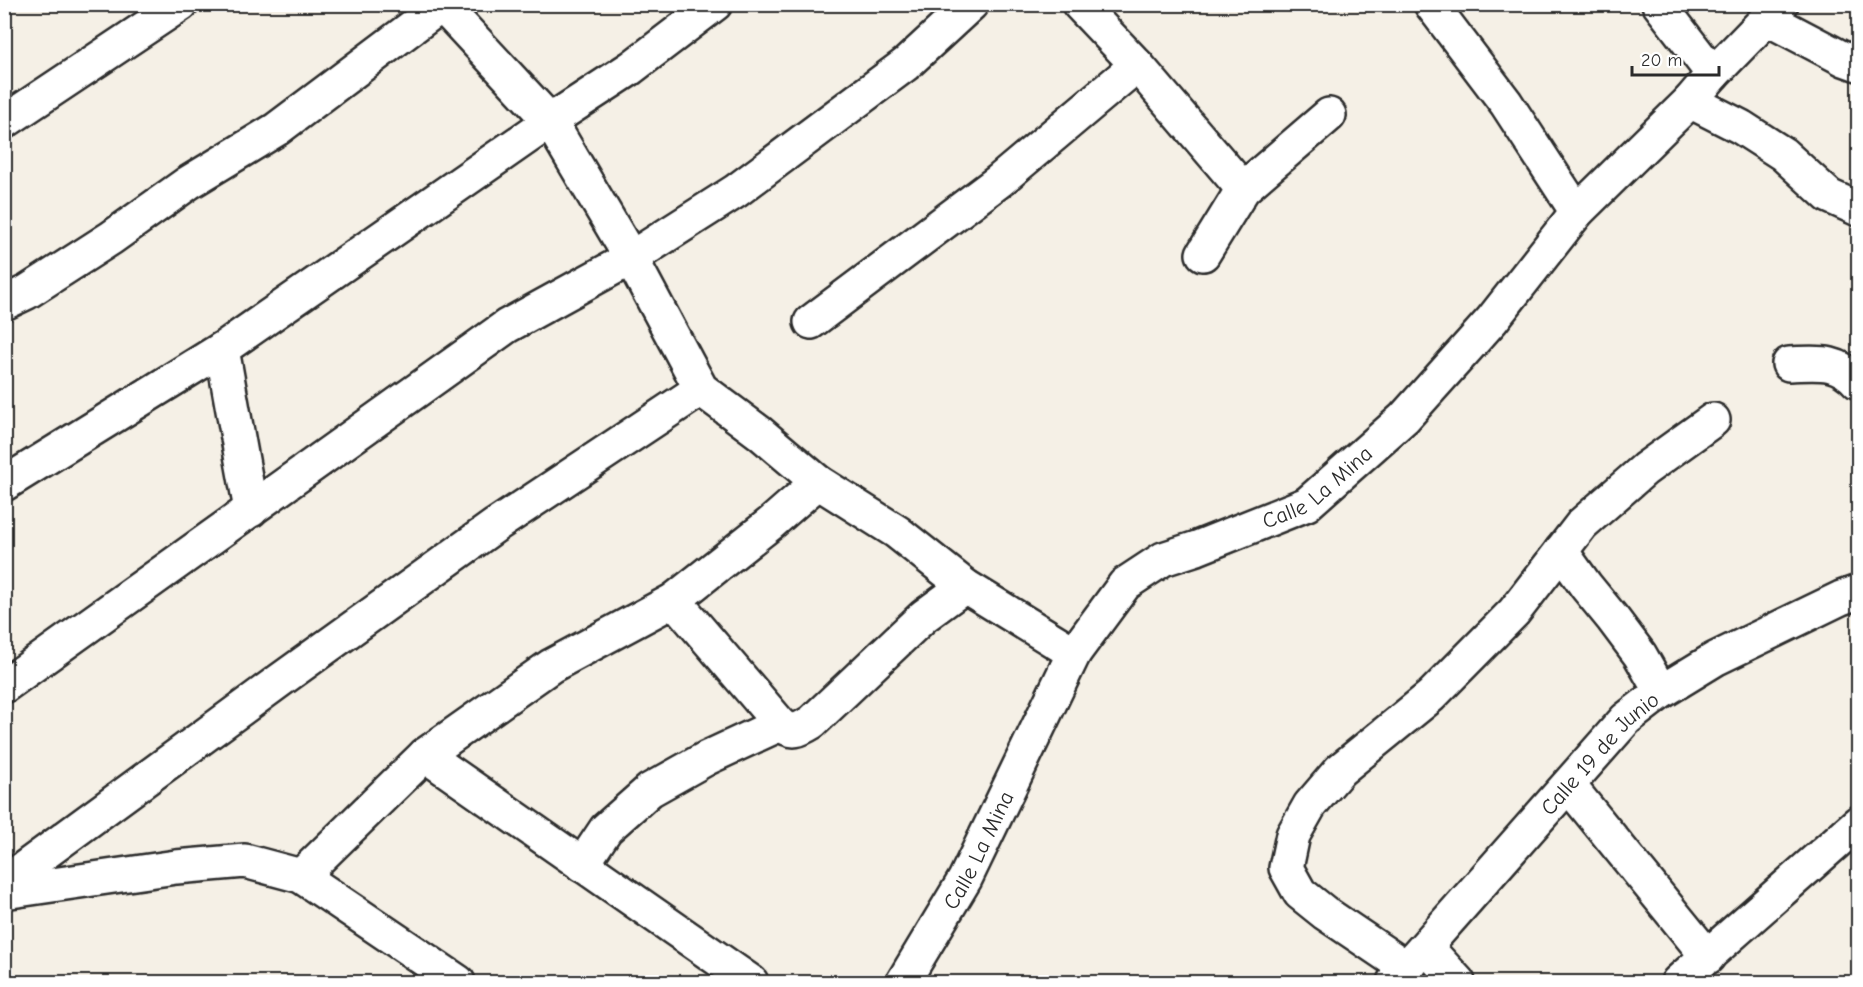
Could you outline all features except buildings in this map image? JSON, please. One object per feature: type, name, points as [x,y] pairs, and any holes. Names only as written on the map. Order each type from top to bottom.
[{"type":"street","points":[[5,118],[181,4]]},
{"type":"street","points":[[4,484],[222,349],[550,121],[631,68],[715,4]]},
{"type":"street","points":[[4,686],[507,327],[631,258],[736,190],[906,64],[971,4]]},
{"type":"street","points":[[1079,4],[1137,65],[1243,189]]},
{"type":"street","points":[[1431,4],[1506,103],[1577,212]]},
{"type":"street","points":[[1659,4],[1713,74]]},
{"type":"street","points":[[4,303],[27,292],[111,238],[188,183],[277,129],[442,5],[550,121],[631,258],[701,389],[760,433],[818,482],[897,532],[965,586],[1074,653]]},
{"type":"street","points":[[1774,11],[1844,59],[1858,64]]},
{"type":"street","name":"Calle La Mina","points":[[903,982],[965,879],[1074,653],[1125,584],[1163,559],[1197,548],[1307,504],[1404,418],[1492,320],[1577,212],[1690,101],[1774,11]]},
{"type":"street","points":[[811,321],[999,181],[1137,65]]},
{"type":"street","points":[[1690,101],[1741,127],[1783,154],[1829,196],[1858,208]]},
{"type":"street","points":[[1203,254],[1243,189],[1329,115]]},
{"type":"street","points":[[222,349],[251,510]]},
{"type":"street","points":[[1789,364],[1828,363],[1852,375],[1858,382]]},
{"type":"street","points":[[4,883],[496,525],[701,389]]},
{"type":"street","points":[[1458,982],[1409,966],[1325,913],[1300,893],[1286,868],[1293,835],[1310,805],[1340,770],[1431,696],[1514,612],[1582,524],[1645,469],[1713,420]]},
{"type":"street","points":[[301,876],[425,755],[551,666],[674,600],[770,524],[818,482]]},
{"type":"street","points":[[1562,551],[1586,586],[1640,655],[1661,692]]},
{"type":"street","points":[[674,600],[780,724],[788,730],[800,730],[812,723],[924,616],[965,586]]},
{"type":"street","name":"Calle 19 de Junio","points":[[1409,966],[1626,719],[1661,692],[1715,659],[1853,602]]},
{"type":"street","points":[[582,865],[606,829],[650,790],[707,758],[780,724]]},
{"type":"street","points":[[425,755],[751,982]]},
{"type":"street","points":[[1569,786],[1708,957]]},
{"type":"street","points":[[1678,982],[1853,839]]},
{"type":"street","points":[[4,891],[176,867],[244,861],[301,876],[442,978]]}]
